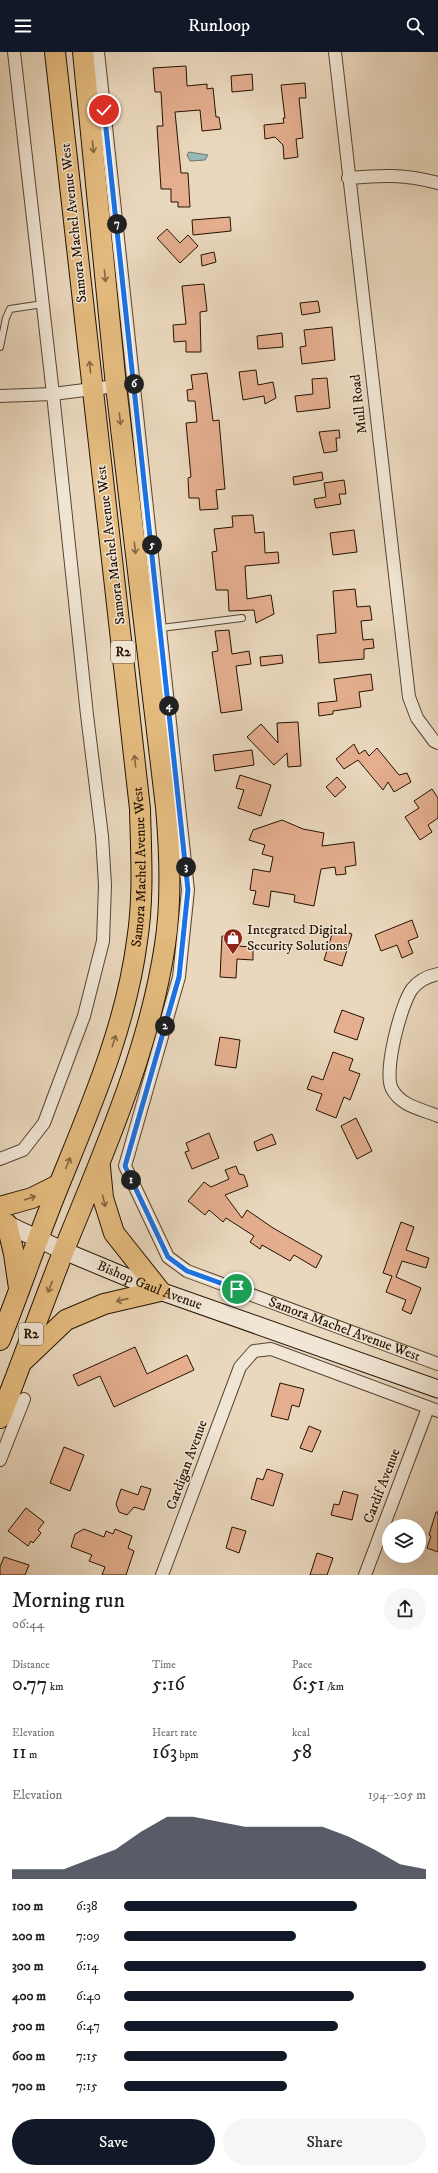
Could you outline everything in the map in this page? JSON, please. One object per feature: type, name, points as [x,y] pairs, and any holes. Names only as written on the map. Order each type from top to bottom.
[{"type":"highway","name":"Samora Machel Avenue West","points":[[39,1238],[58,1185],[84,1125],[115,1037],[131,976],[142,900],[140,809],[115,572],[92,388],[55,52]]},
{"type":"highway","name":"Samora Machel Avenue West","points":[[64,1251],[119,1113],[151,1014],[166,944],[169,888],[169,847],[166,808],[116,386],[83,52]]},
{"type":"highway","points":[[20,1365],[66,1320],[104,1304],[160,1291],[114,1233],[103,1198],[100,1162]]},
{"type":"highway","points":[[19,1292],[14,1254],[2,1217],[32,1198],[58,1185]]},
{"type":"highway","name":"R2","points":[[0,1340],[39,1238]]},
{"type":"highway","name":"R2","points":[[0,1418],[64,1251]]},
{"type":"main road","name":"Bishop Gaul Avenue","points":[[2,1217],[64,1251],[160,1291],[438,1389]]},
{"type":"street","points":[[0,1159],[23,1150],[44,1123],[86,1008],[103,941],[105,885],[102,836],[87,715],[53,394],[14,52]]},
{"type":"street","name":"Samora Machel Avenue West","points":[[98,52],[188,890],[179,977],[125,1166],[168,1257],[187,1271],[438,1364]]},
{"type":"street","name":"Mull Road","points":[[335,52],[348,178],[409,697],[417,718],[434,741],[438,743]]},
{"type":"street","points":[[348,178],[390,175],[411,176],[438,183]]},
{"type":"street","points":[[0,396],[53,394],[116,386]]},
{"type":"street","points":[[438,974],[427,976],[412,989],[397,1028],[388,1072],[392,1088],[401,1101],[438,1116]]},
{"type":"street","name":"Cardigan Avenue","points":[[162,1575],[240,1366],[254,1351],[271,1349],[433,1409]]},
{"type":"street","points":[[0,1460],[24,1399]]},
{"type":"street","name":"Cardif Avenue","points":[[365,1575],[433,1409]]},
{"type":"lane","points":[[0,347],[6,318],[10,310],[43,304]]},
{"type":"lane","points":[[161,628],[242,618]]},
{"type":"water","points":[[189,152],[208,155],[205,160],[190,161],[187,155]]},
{"type":"building","points":[[186,66],[187,86],[207,84],[207,89],[213,88],[216,117],[219,117],[221,129],[202,131],[200,110],[175,112],[181,173],[188,173],[190,207],[178,207],[178,202],[171,202],[171,189],[161,189],[157,126],[163,126],[161,92],[155,92],[153,68]]},
{"type":"building","points":[[252,74],[253,90],[232,92],[231,76]]},
{"type":"building","points":[[305,83],[306,98],[299,98],[303,138],[296,139],[298,157],[284,159],[283,145],[275,137],[265,139],[264,125],[284,123],[283,118],[285,118],[281,85]]},
{"type":"building","points":[[230,217],[231,231],[193,235],[192,220]]},
{"type":"building","points":[[167,229],[180,243],[188,235],[198,246],[180,263],[157,238]]},
{"type":"building","points":[[214,252],[216,262],[202,266],[201,255]]},
{"type":"building","points":[[204,284],[207,311],[200,312],[201,352],[186,352],[186,341],[174,342],[173,325],[186,324],[182,286]]},
{"type":"building","points":[[318,301],[320,312],[302,315],[300,303]]},
{"type":"building","points":[[332,327],[335,360],[302,364],[300,347],[306,346],[304,330]]},
{"type":"building","points":[[282,333],[283,347],[258,349],[257,336]]},
{"type":"building","points":[[256,370],[258,385],[273,382],[276,398],[265,404],[264,396],[243,400],[239,372]]},
{"type":"building","points":[[207,373],[213,421],[219,420],[225,489],[216,490],[218,509],[200,510],[199,498],[189,498],[188,478],[191,477],[186,423],[197,422],[195,401],[188,401],[187,390],[193,389],[191,375]]},
{"type":"building","points":[[327,378],[330,408],[297,412],[295,396],[313,394],[312,379]]},
{"type":"building","points":[[339,430],[340,438],[336,438],[337,451],[324,453],[319,432]]},
{"type":"building","points":[[322,472],[323,480],[294,485],[293,477]]},
{"type":"building","points":[[344,480],[346,494],[339,494],[341,504],[316,508],[314,499],[326,497],[324,483]]},
{"type":"building","points":[[253,515],[255,533],[264,532],[265,553],[278,552],[279,563],[245,566],[247,599],[271,595],[274,614],[256,623],[254,610],[229,611],[228,590],[216,590],[212,552],[217,551],[214,529],[233,527],[232,516]]},
{"type":"building","points":[[354,530],[357,552],[333,555],[330,533]]},
{"type":"building","points":[[355,589],[357,607],[370,606],[372,620],[361,621],[363,640],[373,639],[374,648],[364,649],[364,659],[319,663],[317,635],[336,633],[333,591]]},
{"type":"building","points":[[229,630],[232,654],[249,651],[251,664],[236,666],[242,710],[221,713],[212,652],[218,651],[215,631]]},
{"type":"building","points":[[282,655],[283,663],[261,666],[260,657]]},
{"type":"building","points":[[371,674],[373,690],[359,692],[361,707],[333,711],[333,714],[319,716],[318,703],[337,701],[334,679]]},
{"type":"building","points":[[298,722],[301,766],[288,767],[287,753],[274,765],[247,737],[261,724],[278,743],[277,723]]},
{"type":"building","points":[[354,744],[359,754],[365,750],[369,756],[377,748],[399,775],[407,773],[411,782],[394,792],[388,782],[383,790],[358,760],[344,769],[336,759]]},
{"type":"building","points":[[252,750],[254,765],[215,771],[213,755]]},
{"type":"building","points":[[240,775],[271,785],[261,816],[238,808],[244,790],[236,788]]},
{"type":"building","points":[[337,777],[346,787],[335,797],[326,787]]},
{"type":"building","points":[[432,789],[438,798],[438,818],[428,825],[432,832],[420,840],[405,817],[419,808],[414,801]]},
{"type":"building","points":[[282,820],[303,829],[324,833],[322,846],[354,842],[356,865],[345,867],[346,874],[336,875],[335,867],[321,869],[314,906],[294,902],[295,895],[271,891],[269,907],[253,904],[256,891],[250,890],[253,869],[270,872],[273,857],[262,854],[265,845],[249,840],[253,830]]},
{"type":"building","points":[[412,920],[418,937],[408,941],[413,953],[402,958],[397,945],[381,951],[375,935]]},
{"type":"building","points":[[334,928],[352,934],[342,966],[324,960]]},
{"type":"building","points":[[222,936],[238,937],[237,946],[253,947],[253,960],[237,959],[236,978],[220,977]]},
{"type":"building","points":[[342,1010],[364,1018],[357,1040],[334,1032]]},
{"type":"building","points":[[220,1037],[240,1040],[236,1068],[215,1065]]},
{"type":"building","points":[[333,1052],[353,1059],[349,1070],[360,1074],[350,1100],[344,1097],[336,1118],[316,1110],[322,1094],[307,1089],[312,1076],[323,1080]]},
{"type":"building","points":[[356,1118],[372,1151],[357,1159],[341,1126]]},
{"type":"building","points":[[209,1133],[219,1158],[192,1169],[185,1152],[189,1151],[186,1143]]},
{"type":"building","points":[[272,1134],[276,1144],[257,1151],[254,1142]]},
{"type":"building","points":[[236,1166],[239,1174],[244,1175],[248,1186],[225,1195],[242,1218],[247,1210],[273,1228],[322,1256],[316,1268],[294,1255],[290,1261],[262,1245],[260,1249],[250,1242],[254,1236],[226,1218],[223,1222],[209,1210],[205,1215],[188,1201],[204,1182],[211,1187],[229,1179],[225,1170]]},
{"type":"building","points":[[401,1222],[414,1227],[406,1250],[429,1258],[426,1268],[402,1261],[396,1277],[421,1288],[411,1314],[402,1310],[406,1300],[386,1292],[392,1276],[383,1273]]},
{"type":"building","points":[[135,1347],[147,1374],[187,1355],[194,1370],[114,1407],[100,1376],[78,1386],[73,1375]]},
{"type":"building","points":[[280,1383],[304,1389],[299,1407],[292,1405],[288,1420],[271,1416]]},
{"type":"building","points":[[309,1426],[321,1431],[312,1452],[300,1448]]},
{"type":"building","points":[[64,1447],[84,1455],[70,1491],[50,1483]]},
{"type":"building","points":[[267,1469],[283,1474],[273,1506],[251,1499],[257,1478],[263,1480]]},
{"type":"building","points":[[141,1486],[151,1489],[144,1510],[134,1507],[127,1515],[119,1512],[116,1504],[121,1489],[138,1495]]},
{"type":"building","points":[[343,1491],[358,1495],[352,1520],[331,1515],[334,1504],[339,1505]]},
{"type":"building","points":[[26,1508],[44,1522],[38,1530],[41,1533],[33,1543],[31,1541],[28,1546],[8,1531]]},
{"type":"building","points":[[436,1512],[438,1512],[438,1552],[427,1548],[431,1536],[429,1535]]},
{"type":"building","points":[[232,1527],[246,1531],[239,1553],[226,1548]]},
{"type":"building","points":[[84,1529],[104,1537],[106,1531],[113,1534],[115,1529],[132,1536],[128,1548],[134,1551],[126,1575],[102,1575],[105,1567],[89,1561],[92,1555],[71,1547],[75,1534]]},
{"type":"building","points":[[317,1553],[333,1558],[327,1575],[310,1575]]},
{"type":"building","points":[[4,1557],[29,1565],[25,1575],[0,1575],[0,1567]]},
{"type":"place","name":"Integrated Digital Security Solutions","points":[[233,955]]},
{"type":"route","points":[[104,110],[161,628],[188,890],[179,977],[125,1166],[168,1257],[187,1271],[237,1289]]}]
